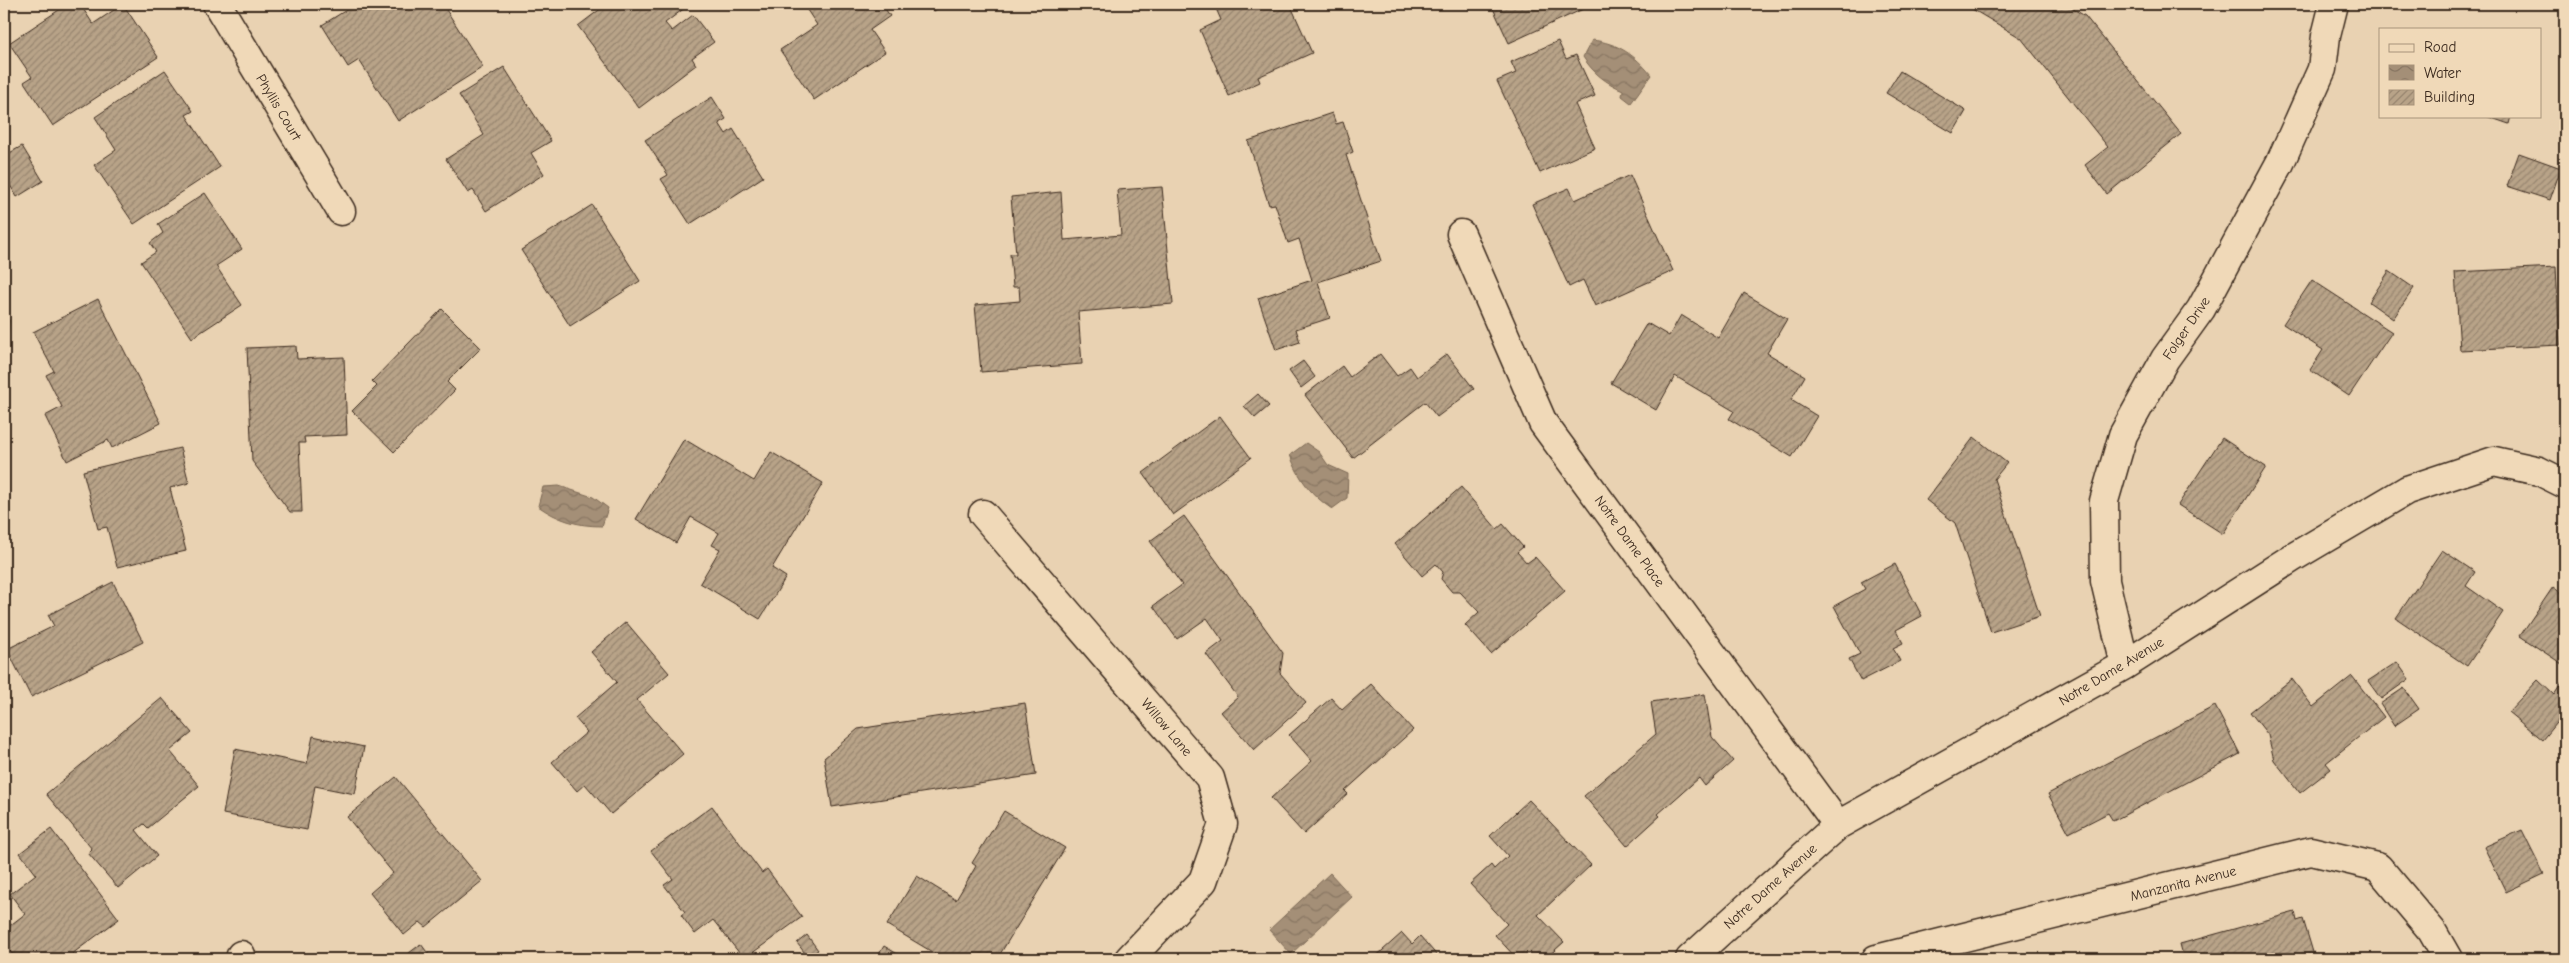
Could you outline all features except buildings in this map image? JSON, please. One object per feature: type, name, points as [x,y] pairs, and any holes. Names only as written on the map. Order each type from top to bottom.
[{"type":"street","name":"Phyllis Court","points":[[217,4],[341,211]]},
{"type":"street","name":"Folger Drive","points":[[2125,665],[2105,581],[2104,561],[2104,501],[2123,436],[2165,359],[2201,309],[2280,163],[2322,69],[2334,4]]},
{"type":"street","name":"Notre Dame Place","points":[[1461,234],[1543,423],[1838,825]]},
{"type":"street","name":"Notre Dame Avenue","points":[[1690,959],[1838,825],[2125,665],[2292,558],[2407,490],[2494,461],[2538,470],[2565,484]]},
{"type":"street","name":"Willow Lane","points":[[983,514],[1210,778],[1223,824],[1203,881],[1129,959]]},
{"type":"street","name":"Manzanita Avenue","points":[[1876,959],[2311,851],[2378,867],[2432,931],[2448,959]]},
{"type":"water","points":[[1592,40],[1610,44],[1625,51],[1651,75],[1631,103],[1622,96],[1623,90],[1600,77],[1583,57]]},
{"type":"water","points":[[1306,443],[1319,452],[1328,465],[1348,474],[1347,498],[1332,509],[1306,486],[1297,472],[1290,455]]},
{"type":"water","points":[[559,486],[593,497],[608,508],[602,526],[584,525],[568,521],[538,506],[543,487]]},
{"type":"water","points":[[1330,873],[1352,897],[1291,954],[1269,930]]}]
